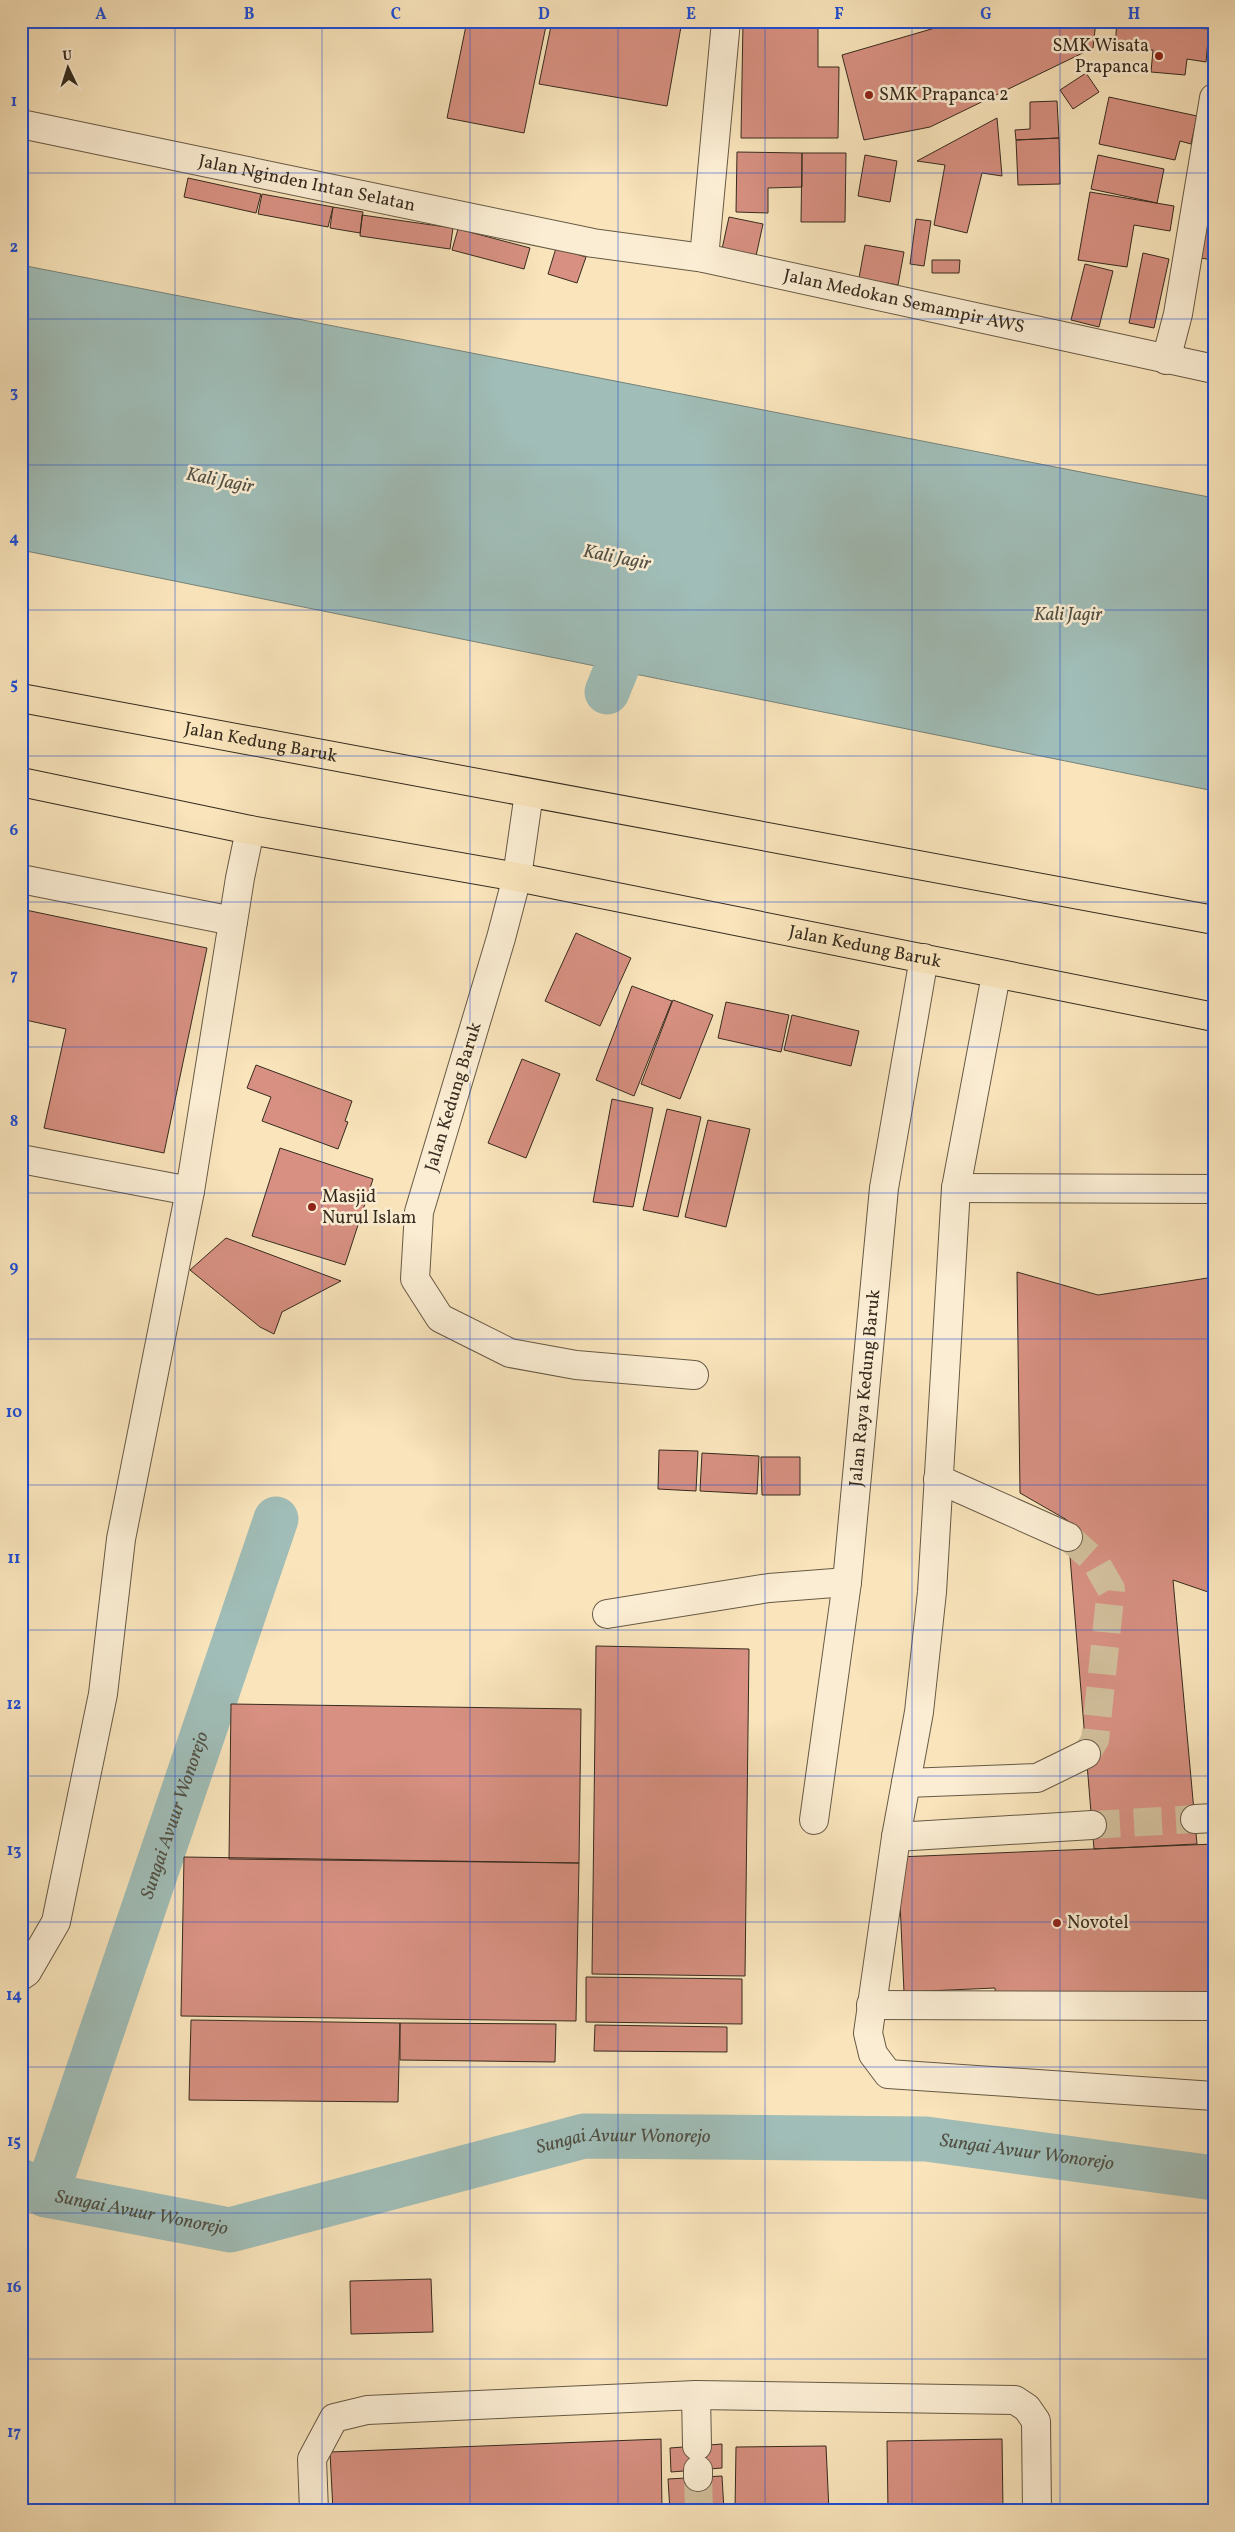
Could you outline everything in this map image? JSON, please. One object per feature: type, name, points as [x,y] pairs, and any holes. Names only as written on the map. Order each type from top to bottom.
[{"type":"main road","name":"Jalan Kedung Baruk","points":[[21,698],[1214,920]]},
{"type":"main road","name":"Jalan Kedung Baruk","points":[[21,782],[250,830],[517,877],[924,958],[996,975],[1214,1017]]},
{"type":"street","points":[[704,258],[726,21]]},
{"type":"street","points":[[1166,360],[1178,314],[1214,98]]},
{"type":"street","name":"Jalan Nginden Intan Selatan","points":[[21,124],[593,243]]},
{"type":"street","name":"Jalan Medokan Semampir AWS","points":[[593,243],[704,258],[1214,369]]},
{"type":"street","name":"Jalan Kedung Baruk","points":[[529,793],[517,877],[498,948],[419,1212],[415,1279],[440,1318],[510,1353],[576,1365],[694,1375]]},
{"type":"street","points":[[21,1976],[27,1972],[56,1922],[103,1694],[122,1539],[190,1191],[233,921],[250,830]]},
{"type":"street","points":[[21,879],[233,921]]},
{"type":"street","name":"Jalan Raya Kedung Baruk","points":[[814,1820],[847,1582],[884,1188],[924,958]]},
{"type":"street","points":[[996,975],[956,1188],[932,1592],[919,1712],[896,1837],[868,2033],[873,2054],[888,2074],[1214,2096]]},
{"type":"street","points":[[21,1159],[190,1191]]},
{"type":"street","points":[[956,1188],[1214,1189]]},
{"type":"street","points":[[938,1479],[1068,1537]]},
{"type":"street","points":[[607,1614],[769,1588],[847,1582]]},
{"type":"street","points":[[906,1783],[1037,1778],[1086,1754]]},
{"type":"street","points":[[896,1837],[1092,1825]]},
{"type":"street","points":[[871,2005],[1214,2006]]},
{"type":"street","points":[[696,2395],[698,2464]]},
{"type":"street","points":[[314,2511],[312,2460],[334,2418],[367,2410],[696,2395],[1015,2400],[1027,2408],[1036,2421],[1037,2511]]},
{"type":"water","name":"Kali Jagir","points":[[21,265],[1214,498],[1214,791],[21,550]]},
{"type":"building","points":[[467,21],[547,21],[524,133],[447,118]]},
{"type":"building","points":[[552,21],[682,21],[667,106],[539,84]]},
{"type":"building","points":[[743,21],[818,21],[818,67],[839,67],[838,138],[741,138]]},
{"type":"building","points":[[959,21],[1096,21],[1093,48],[930,127],[864,140],[842,55]]},
{"type":"building","points":[[1117,21],[1183,21],[1182,27],[1209,29],[1206,62],[1187,59],[1185,75],[1151,72],[1153,50],[1115,47]]},
{"type":"building","points":[[1086,73],[1099,92],[1073,109],[1060,90]]},
{"type":"building","points":[[1109,97],[1197,116],[1191,144],[1180,141],[1175,160],[1099,144]]},
{"type":"building","points":[[1057,101],[1059,138],[1016,140],[1015,130],[1030,129],[1030,102]]},
{"type":"building","points":[[997,118],[1002,176],[982,173],[967,233],[934,225],[945,165],[917,161]]},
{"type":"building","points":[[1059,138],[1060,184],[1018,185],[1016,140]]},
{"type":"building","points":[[737,152],[802,153],[802,187],[768,188],[768,213],[736,212]]},
{"type":"building","points":[[1214,152],[1214,260],[1193,257]]},
{"type":"building","points":[[802,153],[846,153],[845,222],[801,222]]},
{"type":"building","points":[[865,155],[897,161],[890,202],[858,196]]},
{"type":"building","points":[[1098,155],[1164,169],[1157,203],[1091,189]]},
{"type":"building","points":[[188,178],[261,194],[256,213],[184,197]]},
{"type":"building","points":[[1090,192],[1174,206],[1170,231],[1134,225],[1127,267],[1078,260]]},
{"type":"building","points":[[262,194],[333,207],[328,227],[258,214]]},
{"type":"building","points":[[333,207],[363,212],[360,233],[330,228]]},
{"type":"building","points":[[362,215],[453,228],[450,249],[360,236]]},
{"type":"building","points":[[729,217],[763,224],[756,256],[722,249]]},
{"type":"building","points":[[916,219],[931,221],[924,266],[910,264]]},
{"type":"building","points":[[458,229],[530,248],[524,269],[452,250]]},
{"type":"building","points":[[865,245],[904,252],[898,285],[859,278]]},
{"type":"building","points":[[556,248],[586,257],[577,283],[548,274]]},
{"type":"building","points":[[1143,253],[1169,259],[1154,328],[1129,323]]},
{"type":"building","points":[[932,260],[960,260],[959,273],[932,273]]},
{"type":"building","points":[[1085,264],[1113,271],[1099,327],[1071,320]]},
{"type":"building","points":[[21,909],[207,948],[164,1153],[44,1128],[66,1029],[21,1019]]},
{"type":"building","points":[[576,933],[631,958],[600,1026],[545,1001]]},
{"type":"building","points":[[632,986],[672,1001],[634,1096],[596,1080]]},
{"type":"building","points":[[673,1000],[713,1015],[680,1099],[641,1084]]},
{"type":"building","points":[[726,1002],[789,1015],[781,1052],[718,1038]]},
{"type":"building","points":[[792,1015],[859,1031],[851,1066],[784,1050]]},
{"type":"building","points":[[522,1059],[560,1074],[526,1158],[488,1143]]},
{"type":"building","points":[[256,1065],[352,1101],[345,1121],[348,1122],[338,1149],[262,1121],[271,1097],[247,1088]]},
{"type":"building","points":[[612,1099],[653,1108],[633,1207],[593,1202]]},
{"type":"building","points":[[667,1109],[701,1117],[678,1217],[643,1210]]},
{"type":"building","points":[[708,1120],[750,1129],[726,1227],[685,1217]]},
{"type":"building","name":"Masjid Nurul Islam","points":[[280,1148],[373,1179],[345,1265],[252,1236]]},
{"type":"building","points":[[226,1238],[341,1281],[282,1312],[274,1334],[260,1327],[190,1270]]},
{"type":"building","points":[[1017,1272],[1098,1295],[1214,1277],[1214,1594],[1173,1580],[1197,1844],[1094,1849],[1067,1520],[1020,1493]]},
{"type":"building","points":[[659,1450],[698,1451],[696,1491],[658,1489]]},
{"type":"building","points":[[702,1453],[759,1456],[757,1494],[700,1491]]},
{"type":"building","points":[[761,1457],[800,1457],[800,1495],[762,1495]]},
{"type":"building","points":[[596,1646],[749,1649],[745,1976],[592,1974]]},
{"type":"building","points":[[231,1704],[581,1709],[579,1863],[229,1859]]},
{"type":"building","name":"Novotel","points":[[1214,1844],[1214,1996],[996,2005],[995,1988],[904,1992],[898,1857]]},
{"type":"building","points":[[184,1857],[579,1863],[576,2021],[181,2016]]},
{"type":"building","points":[[586,1977],[742,1979],[742,2024],[586,2022]]},
{"type":"building","points":[[191,2020],[400,2023],[398,2102],[189,2100]]},
{"type":"building","points":[[400,2023],[556,2024],[555,2062],[400,2060]]},
{"type":"building","points":[[595,2025],[727,2027],[727,2052],[594,2051]]},
{"type":"building","points":[[431,2279],[433,2332],[351,2334],[350,2281]]},
{"type":"building","points":[[661,2439],[662,2511],[333,2511],[330,2452]]},
{"type":"building","points":[[1002,2439],[1003,2511],[888,2511],[887,2441]]},
{"type":"building","points":[[722,2444],[722,2468],[671,2472],[670,2448]]},
{"type":"building","points":[[826,2446],[829,2511],[735,2511],[736,2447]]},
{"type":"building","points":[[722,2476],[724,2511],[670,2511],[668,2479]]},
{"type":"waterway","name":"Sungai Avuur Wonorejo","points":[[607,692],[639,613]]},
{"type":"waterway","name":"Sungai Avuur Wonorejo","points":[[46,2195],[276,1519]]},
{"type":"waterway","name":"Sungai Avuur Wonorejo","points":[[21,2181],[46,2195],[230,2230],[584,2136],[926,2139],[1214,2178]]},
{"type":"tunnel","points":[[1068,1537],[1095,1561],[1111,1589],[1095,1740],[1086,1754]]},
{"type":"tunnel","points":[[1092,1825],[1195,1819]]},
{"type":"tunnel","points":[[698,2477],[699,2511]]},
{"type":"place","name":"SMK Wisata Prapanca","points":[[1159,56]]},
{"type":"place","name":"SMK Prapanca 2","points":[[869,95]]},
{"type":"place","name":"Masjid Nurul Islam","points":[[312,1207]]},
{"type":"place","name":"Novotel","points":[[1057,1923]]}]
